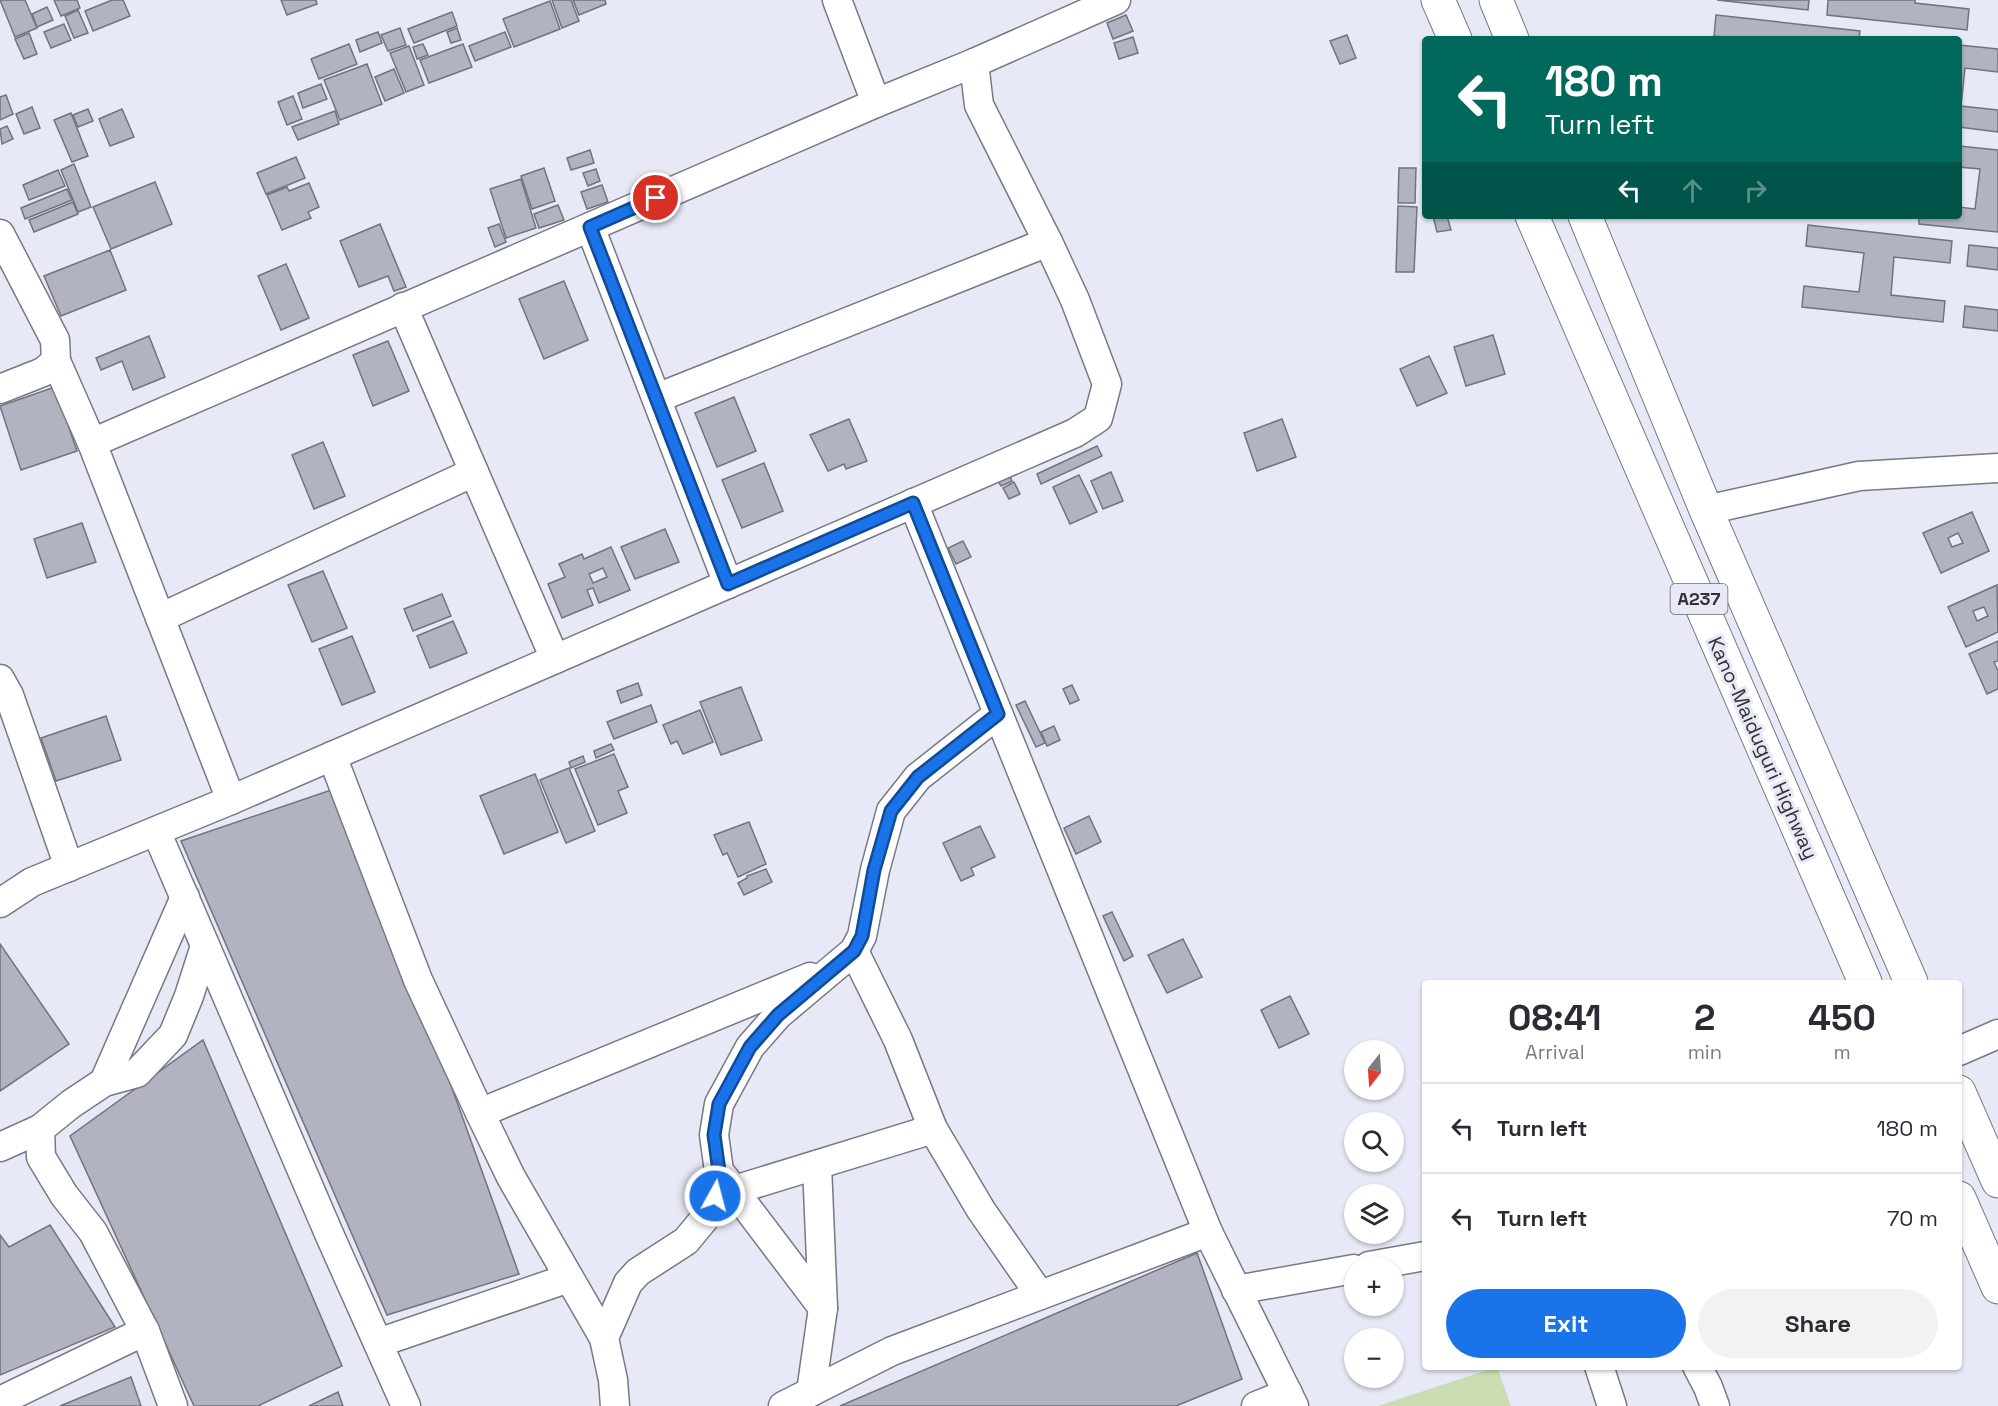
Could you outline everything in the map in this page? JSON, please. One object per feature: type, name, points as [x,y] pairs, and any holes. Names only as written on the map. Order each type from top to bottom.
[{"type":"highway","points":[[1438,0],[1454,36]]},
{"type":"highway","points":[[1496,0],[1511,36]]},
{"type":"highway","name":"Kano-Maiduguri Highway","points":[[1533,219],[1864,980]]},
{"type":"highway","name":"A237","points":[[1586,219],[1706,510],[1910,980]]},
{"type":"highway","points":[[1962,1099],[1998,1182]]},
{"type":"highway","points":[[1962,1205],[1998,1287]]},
{"type":"street","points":[[837,0],[876,103]]},
{"type":"street","points":[[92,442],[1116,0]]},
{"type":"street","points":[[0,903],[32,882],[231,800],[1075,433],[1098,418],[1107,384],[1075,300],[979,105],[974,63]]},
{"type":"street","points":[[590,227],[728,584]]},
{"type":"street","points":[[0,234],[55,340],[56,361],[92,442],[231,800]]},
{"type":"street","points":[[657,398],[1048,242]]},
{"type":"street","points":[[403,308],[555,659]]},
{"type":"street","points":[[0,389],[42,372],[56,361]]},
{"type":"street","points":[[1706,510],[1859,476],[1998,468]]},
{"type":"street","points":[[160,618],[474,472]]},
{"type":"street","points":[[913,503],[1208,1232],[1291,1399],[1256,1406]]},
{"type":"street","points":[[0,679],[9,695],[69,867]]},
{"type":"street","points":[[823,1308],[722,1186],[714,1135],[719,1104],[750,1047],[778,1015],[844,959],[862,936],[874,870],[891,811],[918,777],[998,714]]},
{"type":"street","points":[[332,756],[418,980],[511,1177],[603,1338],[613,1380],[615,1406]]},
{"type":"street","points":[[156,831],[330,1236],[406,1406]]},
{"type":"street","points":[[104,1082],[185,897]]},
{"type":"street","points":[[0,1147],[40,1129],[70,1104],[104,1082],[137,1073],[173,1035],[206,946]]},
{"type":"street","points":[[480,1113],[844,959]]},
{"type":"street","points":[[844,959],[898,1040],[933,1129],[981,1210],[1040,1295]]},
{"type":"street","points":[[1962,1050],[1998,1034]]},
{"type":"street","points":[[40,1129],[41,1156],[64,1195],[93,1232],[145,1331],[172,1406]]},
{"type":"street","points":[[603,1338],[628,1283],[638,1272],[686,1241],[705,1218],[722,1186],[817,1165],[933,1129]]},
{"type":"street","points":[[811,1392],[823,1308],[817,1165]]},
{"type":"street","points":[[783,1406],[892,1351],[1208,1232]]},
{"type":"street","points":[[1404,1260],[1422,1257]]},
{"type":"street","points":[[1236,1290],[1344,1271]]},
{"type":"street","points":[[378,1343],[568,1278]]},
{"type":"street","points":[[0,1401],[145,1331]]},
{"type":"street","points":[[1600,1370],[1612,1406]]},
{"type":"street","points":[[1699,1370],[1715,1406]]},
{"type":"green space","points":[[1488,1370],[1498,1370],[1511,1406],[1378,1406]]},
{"type":"building","points":[[0,0],[25,0],[37,28],[15,37]]},
{"type":"building","points":[[54,0],[77,0],[80,8],[61,16]]},
{"type":"building","points":[[112,0],[123,0],[130,16],[93,31],[85,11]]},
{"type":"building","points":[[281,0],[316,0],[317,4],[287,15]]},
{"type":"building","points":[[552,0],[571,0],[579,21],[562,28]]},
{"type":"building","points":[[573,0],[605,0],[606,4],[579,15]]},
{"type":"building","points":[[1717,0],[1809,0],[1808,10]]},
{"type":"building","points":[[1828,0],[1915,0],[1915,3],[1969,9],[1967,30],[1827,15]]},
{"type":"building","points":[[550,1],[560,29],[514,47],[503,19]]},
{"type":"building","points":[[47,7],[53,20],[37,27],[32,14]]},
{"type":"building","points":[[78,10],[88,33],[74,38],[65,16]]},
{"type":"building","points":[[452,12],[457,26],[414,43],[408,29]]},
{"type":"building","points":[[1126,15],[1133,31],[1113,39],[1107,23]]},
{"type":"building","points":[[1716,15],[1860,31],[1859,36],[1714,36]]},
{"type":"building","points":[[64,24],[71,40],[51,48],[44,32]]},
{"type":"building","points":[[400,28],[406,45],[388,51],[381,35]]},
{"type":"building","points":[[457,28],[461,40],[451,43],[447,32]]},
{"type":"building","points":[[378,32],[382,43],[360,52],[356,40]]},
{"type":"building","points":[[505,32],[511,47],[475,61],[469,46]]},
{"type":"building","points":[[29,33],[37,54],[24,59],[15,39]]},
{"type":"building","points":[[1347,35],[1356,58],[1340,64],[1330,41]]},
{"type":"building","points":[[1133,37],[1138,53],[1119,59],[1114,43]]},
{"type":"building","points":[[349,44],[357,64],[319,79],[311,59]]},
{"type":"building","points":[[423,44],[428,55],[417,59],[413,47]]},
{"type":"building","points":[[463,44],[472,67],[429,83],[420,60]]},
{"type":"building","points":[[1962,45],[1998,49],[1998,72],[1965,68],[1962,96]]},
{"type":"building","points":[[409,46],[424,85],[406,92],[390,53]]},
{"type":"building","points":[[367,64],[382,104],[340,120],[324,80]]},
{"type":"building","points":[[394,69],[404,93],[385,101],[375,77]]},
{"type":"building","points":[[321,84],[327,99],[303,108],[298,93]]},
{"type":"building","points":[[6,95],[13,114],[0,120],[0,97]]},
{"type":"building","points":[[293,96],[302,119],[287,125],[278,102]]},
{"type":"building","points":[[1962,106],[1998,110],[1998,132],[1962,127]]},
{"type":"building","points":[[32,107],[40,128],[24,134],[16,114]]},
{"type":"building","points":[[88,109],[93,121],[78,127],[73,115]]},
{"type":"building","points":[[122,109],[134,137],[110,146],[99,119]]},
{"type":"building","points":[[335,111],[339,124],[298,140],[292,127]]},
{"type":"building","points":[[71,113],[88,156],[72,162],[54,120]]},
{"type":"building","points":[[7,126],[13,139],[2,144],[0,129]]},
{"type":"building","points":[[1962,146],[1998,150],[1998,232],[1919,224],[1919,219],[1962,219],[1962,207],[1975,209],[1980,169],[1962,167]]},
{"type":"building","points":[[590,150],[594,163],[571,170],[567,158]]},
{"type":"building","points":[[296,157],[305,178],[266,194],[257,173]]},
{"type":"building","points":[[74,164],[91,207],[78,212],[61,170]]},
{"type":"building","points":[[544,168],[555,201],[532,209],[521,176]]},
{"type":"building","points":[[1399,168],[1416,168],[1415,203],[1398,203]]},
{"type":"building","points":[[596,169],[600,181],[588,186],[583,173]]},
{"type":"building","points":[[58,170],[65,186],[29,200],[23,185]]},
{"type":"building","points":[[521,179],[536,228],[506,238],[490,189]]},
{"type":"building","points":[[155,182],[172,224],[111,249],[93,207]]},
{"type":"building","points":[[309,183],[319,207],[308,212],[311,218],[282,230],[267,195],[287,187],[289,191]]},
{"type":"building","points":[[602,185],[608,202],[587,209],[581,192]]},
{"type":"building","points":[[67,189],[72,200],[25,219],[21,208]]},
{"type":"building","points":[[73,202],[78,214],[34,232],[29,220]]},
{"type":"building","points":[[558,205],[564,220],[539,228],[534,214]]},
{"type":"building","points":[[1398,206],[1417,207],[1414,272],[1396,272]]},
{"type":"building","points":[[1434,219],[1448,219],[1451,230],[1437,232]]},
{"type":"building","points":[[380,224],[406,287],[394,291],[388,276],[359,287],[340,241]]},
{"type":"building","points":[[499,224],[506,242],[495,247],[488,228]]},
{"type":"building","points":[[1808,225],[1952,241],[1950,263],[1894,257],[1891,295],[1945,301],[1943,322],[1802,307],[1804,286],[1859,292],[1864,253],[1806,246]]},
{"type":"building","points":[[1969,245],[1998,248],[1998,270],[1967,266]]},
{"type":"building","points":[[110,250],[126,290],[61,316],[44,276]]},
{"type":"building","points":[[286,264],[309,318],[281,330],[258,276]]},
{"type":"building","points":[[564,281],[588,340],[544,359],[519,299]]},
{"type":"building","points":[[1965,306],[1998,310],[1998,331],[1963,327]]},
{"type":"building","points":[[1493,335],[1505,374],[1466,386],[1454,347]]},
{"type":"building","points":[[149,336],[165,377],[133,390],[122,361],[101,370],[96,358]]},
{"type":"building","points":[[388,341],[409,391],[373,406],[353,355]]},
{"type":"building","points":[[1429,356],[1447,393],[1417,406],[1400,369]]},
{"type":"building","points":[[55,387],[77,451],[21,470],[0,406]]},
{"type":"building","points":[[734,397],[756,451],[717,467],[695,413]]},
{"type":"building","points":[[849,419],[867,461],[846,469],[844,464],[828,471],[810,435]]},
{"type":"building","points":[[1282,419],[1296,457],[1257,471],[1244,433]]},
{"type":"building","points":[[323,442],[345,496],[314,509],[292,455]]},
{"type":"building","points":[[1097,446],[1102,456],[1041,484],[1037,474]]},
{"type":"building","points":[[764,463],[783,511],[742,528],[722,480]]},
{"type":"building","points":[[1111,472],[1123,501],[1103,509],[1091,481]]},
{"type":"building","points":[[1009,474],[1012,481],[1001,486],[997,479]]},
{"type":"building","points":[[1079,475],[1097,512],[1070,524],[1053,487]]},
{"type":"building","points":[[1014,482],[1020,494],[1009,499],[1003,488]]},
{"type":"building","points":[[1972,512],[1989,551],[1941,573],[1923,533]],"holes":[[[1958,533],[1963,543],[1952,547],[1948,538]]]},
{"type":"building","points":[[82,523],[96,562],[47,578],[34,539]]},
{"type":"building","points":[[665,529],[679,562],[635,579],[621,547]]},
{"type":"building","points":[[963,541],[971,557],[956,564],[948,548]]},
{"type":"building","points":[[611,547],[630,590],[599,603],[593,588],[587,590],[593,605],[562,618],[548,584],[565,577],[559,564],[582,554],[584,559]],"holes":[[[603,568],[607,577],[593,583],[589,574]]]},
{"type":"building","points":[[323,571],[347,628],[312,642],[288,585]]},
{"type":"building","points":[[1997,585],[1998,632],[1966,647],[1948,607]],"holes":[[[1984,607],[1988,616],[1977,621],[1973,611]]]},
{"type":"building","points":[[442,594],[451,616],[413,631],[404,609]]},
{"type":"building","points":[[453,621],[467,653],[430,668],[417,636]]},
{"type":"building","points":[[352,636],[375,692],[342,705],[319,649]]},
{"type":"building","points":[[1998,641],[1998,661],[1994,662],[1998,671],[1998,689],[1987,694],[1969,654]]},
{"type":"building","points":[[638,683],[642,695],[621,703],[617,691]]},
{"type":"building","points":[[1072,685],[1079,700],[1070,704],[1063,689]]},
{"type":"building","points":[[741,687],[762,740],[721,755],[700,702]]},
{"type":"building","points":[[1025,701],[1045,743],[1036,747],[1016,705]]},
{"type":"building","points":[[651,705],[657,722],[614,739],[607,722]]},
{"type":"building","points":[[700,710],[713,742],[683,754],[677,741],[671,744],[663,725]]},
{"type":"building","points":[[106,716],[121,760],[56,781],[41,738]]},
{"type":"building","points":[[1054,726],[1060,740],[1047,746],[1041,732]]},
{"type":"building","points":[[611,744],[614,750],[596,758],[594,751]]},
{"type":"building","points":[[614,754],[628,787],[618,791],[627,813],[598,825],[575,769]]},
{"type":"building","points":[[583,756],[585,762],[571,768],[569,762]]},
{"type":"building","points":[[569,768],[595,831],[566,843],[540,780]]},
{"type":"building","points":[[535,774],[558,832],[504,854],[480,796]]},
{"type":"building","points":[[343,786],[519,1274],[387,1315],[181,841]]},
{"type":"building","points":[[1089,816],[1101,842],[1076,854],[1064,828]]},
{"type":"building","points":[[749,822],[766,864],[738,877],[727,853],[723,855],[714,835]]},
{"type":"building","points":[[980,826],[995,857],[971,868],[974,875],[961,881],[943,843]]},
{"type":"building","points":[[766,869],[772,882],[744,895],[738,883],[747,876]]},
{"type":"building","points":[[1112,912],[1133,956],[1124,961],[1103,916]]},
{"type":"building","points":[[1183,939],[1202,977],[1167,993],[1148,955]]},
{"type":"building","points":[[0,944],[69,1044],[0,1091]]},
{"type":"building","points":[[1290,996],[1309,1034],[1279,1048],[1261,1010]]},
{"type":"building","points":[[203,1040],[342,1366],[258,1406],[194,1406],[70,1136]]},
{"type":"building","points":[[50,1225],[115,1327],[0,1375],[0,1235],[9,1247]]},
{"type":"building","points":[[1197,1253],[1242,1379],[1176,1406],[840,1406]]},
{"type":"building","points":[[131,1377],[141,1406],[60,1406]]},
{"type":"building","points":[[338,1392],[343,1406],[309,1406]]},
{"type":"route","points":[[656,198],[590,227],[728,584],[913,503],[998,714],[918,777],[891,811],[874,870],[862,936],[854,951],[778,1015],[750,1047],[719,1104],[714,1135],[719,1171],[715,1196]]}]
